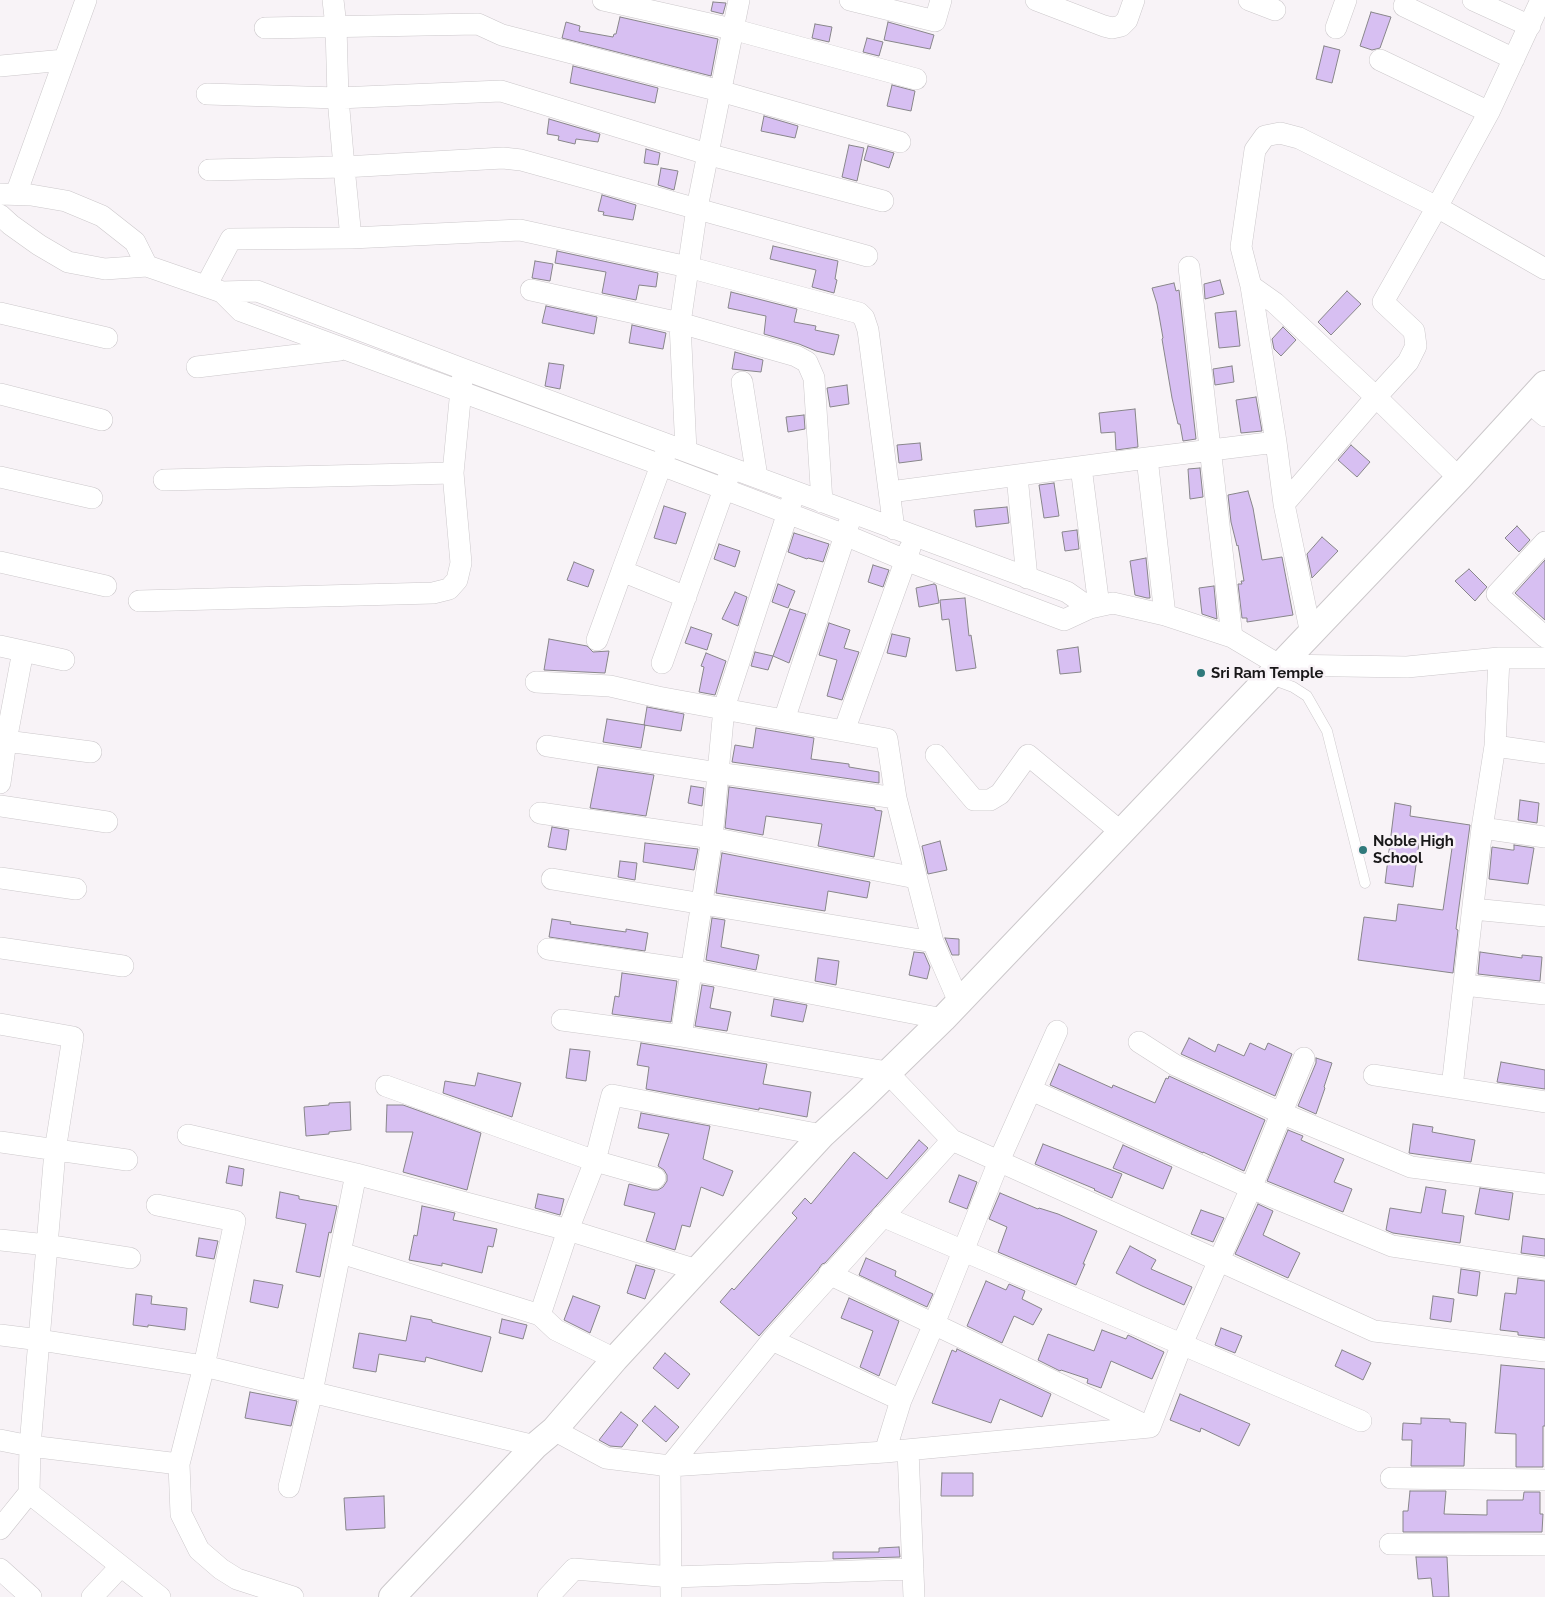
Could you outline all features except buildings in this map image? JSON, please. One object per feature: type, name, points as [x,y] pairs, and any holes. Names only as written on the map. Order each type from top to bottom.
[{"type":"street","points":[[86,0],[64,60],[8,194],[31,195],[66,201],[102,216],[134,242],[147,266]]},
{"type":"street","points":[[333,0],[336,26],[338,98],[351,238]]},
{"type":"street","points":[[603,0],[732,29],[916,79]]},
{"type":"street","points":[[597,640],[661,464],[678,448],[680,323],[697,208],[739,0]]},
{"type":"street","points":[[850,0],[935,21],[941,0]]},
{"type":"street","points":[[1036,0],[1112,28],[1120,26],[1127,20],[1134,0]]},
{"type":"street","points":[[1249,0],[1275,10]]},
{"type":"street","points":[[1336,28],[1346,0]]},
{"type":"street","points":[[1473,0],[1536,24]]},
{"type":"street","points":[[1284,504],[1408,362],[1416,346],[1414,331],[1383,302],[1489,112],[1514,59],[1536,24],[1541,0]]},
{"type":"street","points":[[1404,6],[1514,59]]},
{"type":"street","points":[[264,28],[478,24],[502,35],[720,91],[900,142]]},
{"type":"street","points":[[0,66],[64,60]]},
{"type":"street","points":[[1380,60],[1489,112]]},
{"type":"street","points":[[206,94],[338,98],[501,91],[707,154],[883,201]]},
{"type":"street","points":[[1311,634],[1284,504],[1251,286],[1241,247],[1255,150],[1265,136],[1280,132],[1299,138],[1437,208],[1545,270]]},
{"type":"street","points":[[209,170],[344,167],[503,158],[522,160],[867,256]]},
{"type":"street","points":[[0,215],[11,226],[68,262],[105,270],[147,266],[214,289],[257,291],[463,370],[678,448],[788,513],[905,560],[1064,620],[1095,607],[1113,603],[1165,615],[1232,636],[1274,672],[1407,667],[1499,658],[1545,658]]},
{"type":"street","points":[[214,289],[231,239],[351,238],[520,230],[688,267],[859,313],[864,318],[869,340],[894,529]]},
{"type":"street","points":[[1189,267],[1232,636]]},
{"type":"street","points":[[1251,286],[1275,304],[1376,397],[1459,478]]},
{"type":"street","points":[[214,289],[241,311],[461,392],[661,464],[728,479],[757,477],[852,514],[1067,592],[1095,607]]},
{"type":"street","points":[[531,290],[680,323],[796,356],[807,362],[814,378],[822,502]]},
{"type":"street","points":[[0,313],[107,338]]},
{"type":"street","points":[[197,368],[344,349],[387,341]]},
{"type":"street","points":[[139,601],[433,593],[449,589],[457,580],[461,564],[453,473],[463,370]]},
{"type":"street","points":[[742,382],[757,477]]},
{"type":"street","points":[[0,394],[102,420]]},
{"type":"street","points":[[392,1597],[544,1438],[822,1135],[951,1011],[1459,478],[1540,401]]},
{"type":"street","points":[[890,492],[1276,442]]},
{"type":"street","points":[[1147,458],[1165,615]]},
{"type":"street","points":[[1081,467],[1095,607]]},
{"type":"street","points":[[164,480],[453,473]]},
{"type":"street","points":[[1017,476],[1027,578]]},
{"type":"street","points":[[0,477],[92,498]]},
{"type":"street","points":[[662,663],[728,479]]},
{"type":"street","points":[[682,1036],[712,838],[724,708],[795,492]]},
{"type":"street","points":[[784,720],[852,514]]},
{"type":"street","points":[[844,731],[914,536]]},
{"type":"street","points":[[1545,542],[1497,594],[1545,637]]},
{"type":"street","points":[[0,562],[106,586]]},
{"type":"street","points":[[622,571],[686,597]]},
{"type":"street","points":[[0,646],[64,660]]},
{"type":"street","points":[[0,783],[3,740],[24,651]]},
{"type":"street","points":[[1452,1088],[1482,828],[1495,746],[1499,658]]},
{"type":"street","points":[[536,682],[610,686],[658,697],[886,739],[896,798],[951,1011]]},
{"type":"street","points":[[3,740],[91,752]]},
{"type":"street","points":[[547,746],[896,798]]},
{"type":"street","points":[[1495,746],[1545,754]]},
{"type":"street","points":[[936,755],[974,800],[990,800],[1000,794],[1028,755],[1121,832]]},
{"type":"street","points":[[0,806],[107,822]]},
{"type":"street","points":[[540,813],[712,838],[916,878]]},
{"type":"street","points":[[1482,828],[1545,837]]},
{"type":"street","points":[[0,878],[76,889]]},
{"type":"street","points":[[552,879],[933,942]]},
{"type":"street","points":[[1472,909],[1545,916]]},
{"type":"street","points":[[0,948],[123,966]]},
{"type":"street","points":[[548,949],[951,1011]]},
{"type":"street","points":[[1464,985],[1545,994]]},
{"type":"street","points":[[562,1020],[682,1036],[887,1072],[952,1140],[1374,1331],[1545,1351]]},
{"type":"street","points":[[0,1024],[73,1037],[55,1151],[30,1446],[29,1493],[0,1529]]},
{"type":"street","points":[[885,1452],[901,1400],[934,1324],[999,1161],[1057,1031]]},
{"type":"street","points":[[1139,1042],[1175,1065],[1281,1113],[1411,1167],[1545,1184]]},
{"type":"street","points":[[1150,1427],[1182,1344],[1252,1188],[1304,1058]]},
{"type":"street","points":[[1374,1075],[1545,1102]]},
{"type":"street","points":[[386,1086],[595,1161],[655,1178]]},
{"type":"street","points":[[1031,1090],[1252,1188],[1392,1246],[1545,1269]]},
{"type":"street","points":[[540,1315],[568,1230],[595,1161],[612,1095],[822,1135]]},
{"type":"street","points":[[188,1134],[356,1174],[568,1230],[697,1270]]},
{"type":"street","points":[[672,1587],[670,1466],[772,1340],[829,1274],[952,1140]]},
{"type":"street","points":[[0,1142],[127,1160]]},
{"type":"street","points":[[289,1487],[312,1392],[356,1174]]},
{"type":"street","points":[[157,1205],[235,1222],[204,1366],[179,1464],[181,1514],[198,1550],[221,1569],[237,1579],[293,1597]]},
{"type":"street","points":[[882,1216],[1361,1421]]},
{"type":"street","points":[[0,1240],[130,1258]]},
{"type":"street","points":[[341,1253],[540,1315],[556,1330],[615,1359]]},
{"type":"street","points":[[829,1274],[1150,1427]]},
{"type":"street","points":[[0,1335],[204,1366],[312,1392],[544,1438],[606,1458],[670,1466],[885,1452],[1150,1427]]},
{"type":"street","points":[[772,1340],[901,1400]]},
{"type":"street","points":[[0,1440],[30,1446],[179,1464]]},
{"type":"street","points":[[908,1450],[914,1597]]},
{"type":"street","points":[[1391,1478],[1545,1480]]},
{"type":"street","points":[[29,1493],[160,1597]]},
{"type":"street","points":[[1390,1544],[1545,1545]]},
{"type":"street","points":[[92,1597],[122,1566]]},
{"type":"street","points":[[548,1597],[574,1569],[672,1587],[913,1568]]},
{"type":"street","points":[[0,1569],[31,1597]]},
{"type":"lane","points":[[1274,672],[1307,696],[1327,732],[1364,883]]},
{"type":"place","name":"Sri Ram Temple","points":[[1201,673]]},
{"type":"place","name":"Noble High School","points":[[1363,850]]}]
